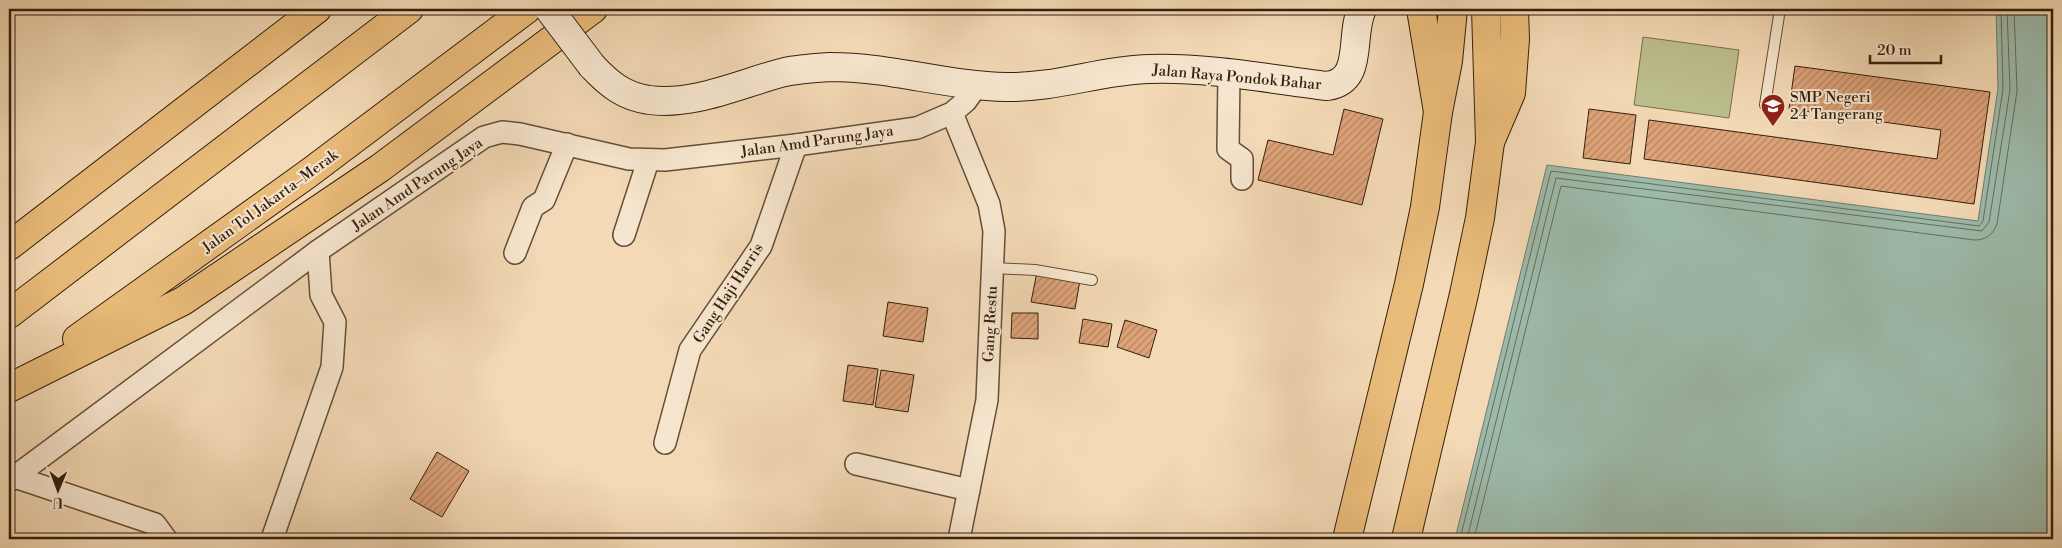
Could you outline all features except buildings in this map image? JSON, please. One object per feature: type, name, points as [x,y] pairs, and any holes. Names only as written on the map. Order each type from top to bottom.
[{"type":"main road","points":[[9,246],[316,9]]},
{"type":"main road","points":[[9,314],[409,9]]},
{"type":"main road","name":"Jalan Tol Jakarta–Merak","points":[[9,388],[309,173],[527,9]]},
{"type":"main road","points":[[483,43],[539,9]]},
{"type":"main road","points":[[9,388],[183,301],[380,168],[593,9]]},
{"type":"main road","points":[[1421,9],[1438,112]]},
{"type":"main road","points":[[1346,539],[1409,284],[1425,207],[1438,112],[1448,61],[1453,9]]},
{"type":"main road","points":[[1406,539],[1480,218],[1490,142],[1486,9]]},
{"type":"main road","points":[[1490,142],[1511,93],[1515,39],[1514,9]]},
{"type":"street","name":"Jalan Raya Pondok Bahar","points":[[549,9],[592,66],[607,82],[626,95],[650,100],[676,100],[702,96],[787,71],[829,67],[905,73],[976,87],[1038,87],[1148,69],[1230,74],[1327,86],[1342,82],[1352,68],[1357,20],[1362,9]]},
{"type":"street","points":[[1230,74],[1228,149],[1242,160],[1242,179]]},
{"type":"street","name":"Jalan Amd Parung Jaya","points":[[12,479],[318,251],[484,137],[502,132],[520,134],[629,159],[648,161],[796,145],[918,128],[952,113],[966,101],[976,87]]},
{"type":"street","name":"Gang Restu","points":[[952,113],[993,216],[993,268],[987,400],[959,539]]},
{"type":"street","points":[[515,253],[533,206],[544,200],[567,144]]},
{"type":"street","name":"Gang Haji Harris","points":[[665,443],[690,350],[761,246],[796,145]]},
{"type":"street","points":[[624,236],[648,161]]},
{"type":"street","points":[[272,539],[332,367],[335,322],[321,295],[318,251]]},
{"type":"street","points":[[856,464],[970,490]]},
{"type":"street","points":[[12,479],[155,524],[166,539]]},
{"type":"lane","points":[[1765,105],[1780,9]]},
{"type":"lane","points":[[993,268],[1035,270],[1092,280]]},
{"type":"green space","points":[[1643,37],[1739,50],[1729,118],[1634,105]]},
{"type":"water","points":[[1996,9],[2053,9],[2053,539],[1455,539],[1547,165],[1978,221],[1998,89]]},
{"type":"place","name":"SMP Negeri 24 Tangerang","points":[[1773,127]]}]
